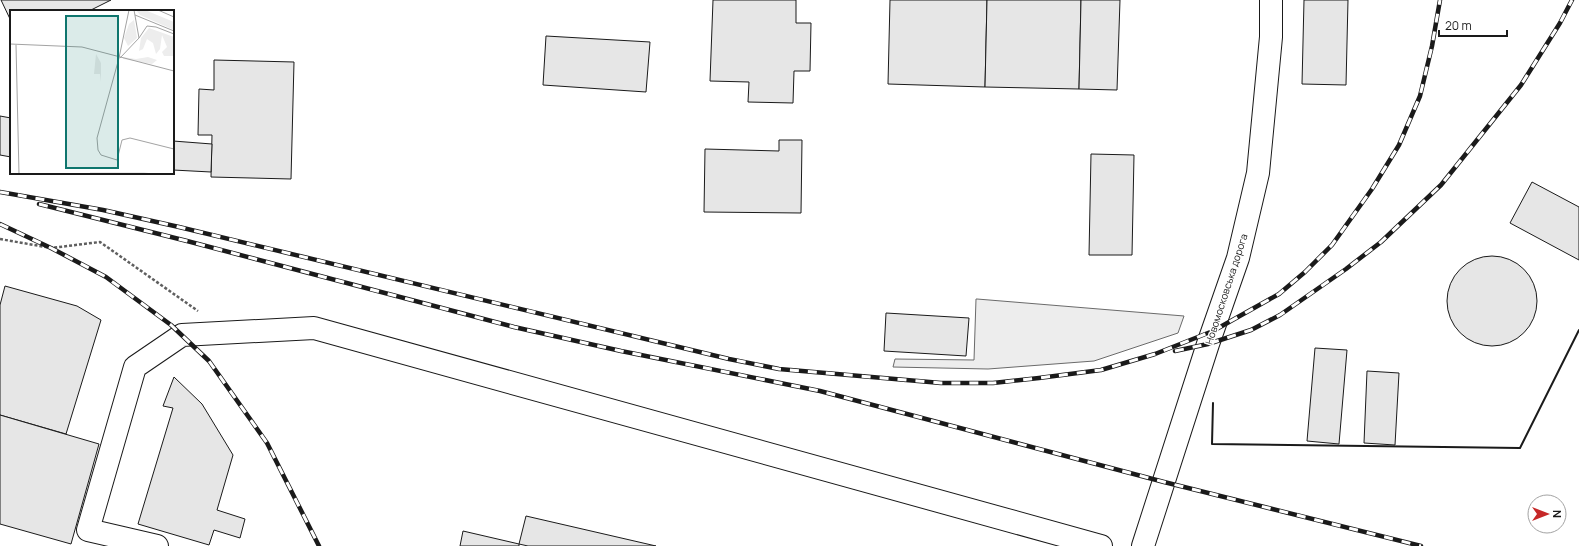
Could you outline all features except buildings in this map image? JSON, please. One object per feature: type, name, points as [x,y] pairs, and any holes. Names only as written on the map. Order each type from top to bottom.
[{"type":"street","name":"Новомосковська дорога","points":[[1143,546],[1208,344],[1238,258],[1258,173],[1271,37],[1271,0]]},
{"type":"street","points":[[157,546],[88,530],[135,367],[182,335],[314,328],[1101,546]]},
{"type":"path","points":[[0,239],[51,248],[100,242],[203,314]]},
{"type":"shaded area","points":[[976,299],[1184,316],[1178,333],[1094,361],[988,369],[893,367],[895,359],[974,360]]},
{"type":"railway","points":[[0,192],[103,210],[179,227],[729,359],[779,369],[941,383],[993,383],[1101,370],[1155,354],[1213,331],[1279,294],[1305,272],[1332,245],[1372,189],[1399,145],[1420,96],[1432,46],[1440,0]]},
{"type":"railway","points":[[1175,351],[1208,344],[1251,330],[1280,315],[1346,269],[1381,242],[1441,185],[1521,85],[1560,23],[1572,0]]},
{"type":"railway","points":[[39,204],[187,241],[514,327],[621,351],[820,391],[1164,482],[1421,546]]},
{"type":"railway","points":[[0,224],[51,248],[106,277],[171,325],[209,361],[267,443],[319,546]]},
{"type":"wall","points":[[1213,403],[1212,444],[1520,448],[1579,330]]}]
